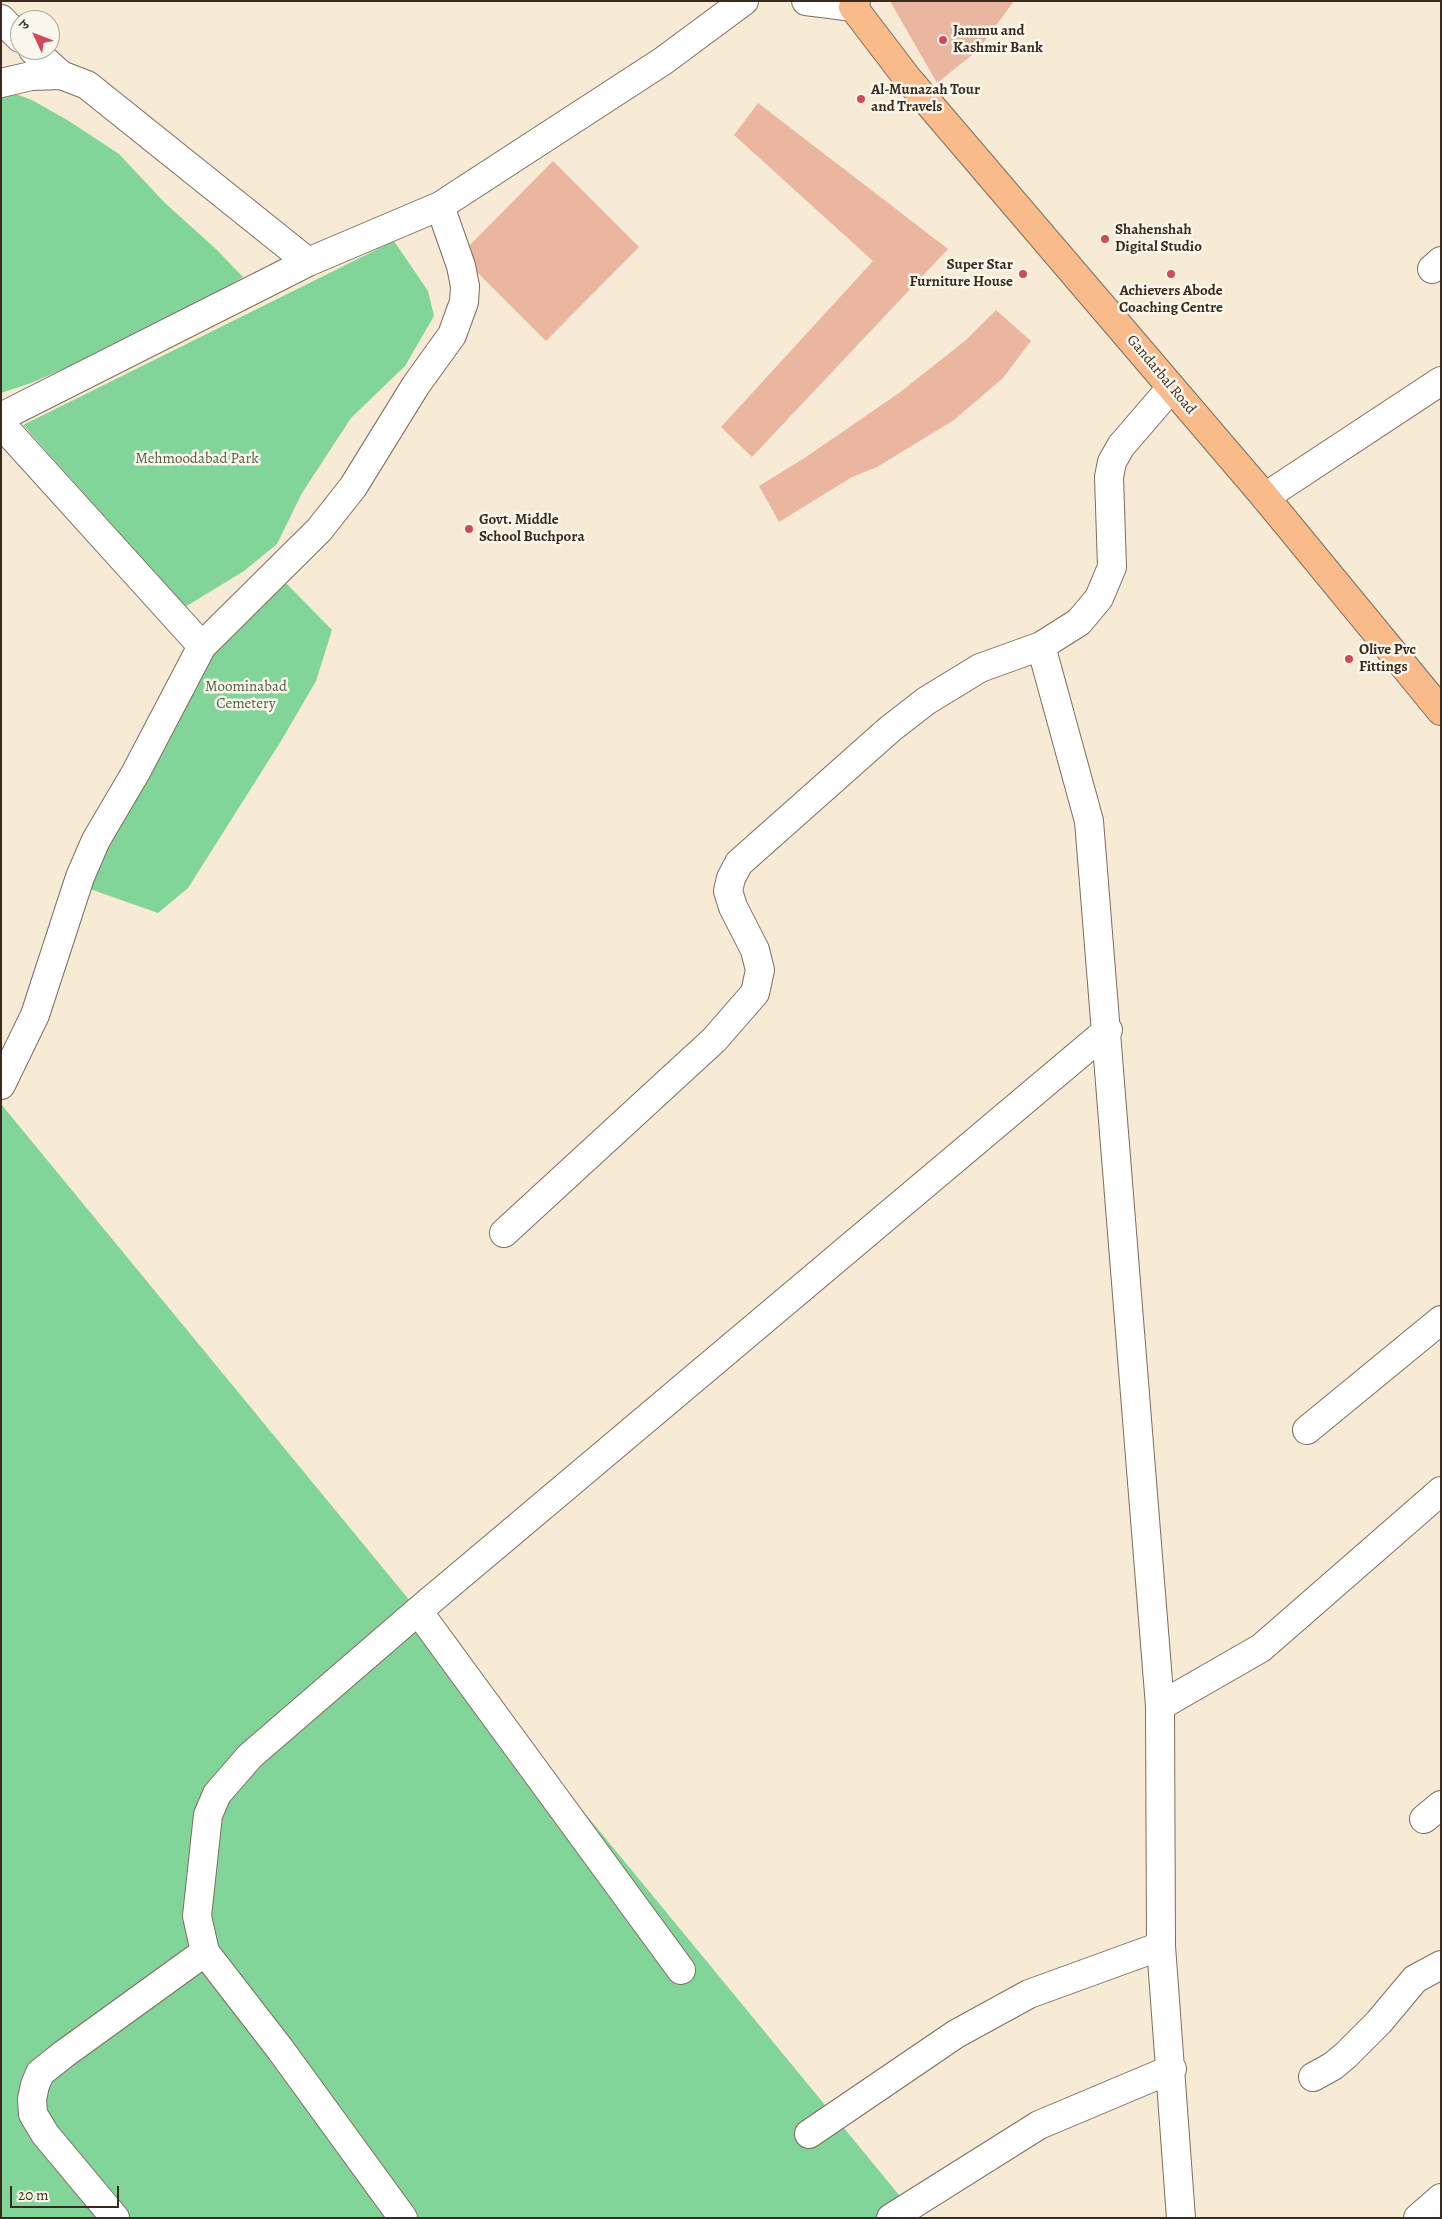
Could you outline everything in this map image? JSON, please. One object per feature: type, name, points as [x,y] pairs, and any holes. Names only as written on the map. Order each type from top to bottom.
[{"type":"main road","name":"Gandarbal Road","points":[[854,4],[908,79],[1265,497],[1441,711]]},
{"type":"street","points":[[1,417],[308,262],[440,206],[663,61],[744,1]]},
{"type":"street","name":"Gandarbal Road","points":[[806,1],[854,4]]},
{"type":"street","points":[[1,19],[10,28]]},
{"type":"street","points":[[43,60],[60,76]]},
{"type":"street","points":[[1,82],[31,76],[60,76],[87,86],[308,262]]},
{"type":"street","points":[[1,1085],[35,1015],[80,877],[96,840],[136,772],[202,646],[319,530],[352,487],[416,385],[452,335],[464,302],[465,286],[461,266],[440,206]]},
{"type":"street","points":[[1265,497],[1441,381]]},
{"type":"street","points":[[504,1233],[714,1040],[755,992],[760,970],[755,950],[733,907],[728,892],[731,878],[739,864],[890,729],[926,701],[980,668],[1041,646],[1079,622],[1099,598],[1112,567],[1109,477],[1112,462],[1121,446],[1171,388]]},
{"type":"street","points":[[1,424],[202,646]]},
{"type":"street","points":[[1041,646],[1090,821],[1160,1706],[1161,1946],[1172,2069],[1181,2218]]},
{"type":"street","points":[[402,2218],[280,2049],[205,1952],[197,1916],[208,1815],[216,1794],[250,1756],[418,1611],[1108,1030]]},
{"type":"street","points":[[1307,1430],[1441,1320]]},
{"type":"street","points":[[1160,1706],[1261,1648],[1441,1491]]},
{"type":"street","points":[[418,1611],[681,1970]]},
{"type":"street","points":[[809,2134],[956,2034],[1029,1994],[1161,1946]]},
{"type":"street","points":[[115,2218],[46,2134],[33,2114],[32,2099],[35,2085],[40,2073],[64,2054],[205,1952]]},
{"type":"street","points":[[1312,2077],[1333,2066],[1346,2055],[1379,2022],[1415,1980],[1441,1965]]},
{"type":"street","points":[[891,2218],[1038,2125],[1172,2069]]},
{"type":"street","points":[[1418,2218],[1441,2198]]},
{"type":"green space","points":[[5,90],[32,100],[69,121],[119,154],[165,203],[217,250],[243,277],[187,312],[128,341],[31,383],[1,393],[1,91]]},
{"type":"green space","name":"Mehmoodabad Park","points":[[394,241],[428,291],[434,316],[405,366],[351,418],[302,493],[277,544],[244,571],[185,607],[23,425]]},
{"type":"green space","name":"Moominabad Cemetery","points":[[284,581],[332,630],[316,681],[281,741],[188,888],[158,913],[90,889],[108,834],[204,660]]},
{"type":"green space","points":[[1,1104],[918,2218],[1,2218]]},
{"type":"building","name":"Jammu and Kashmir Bank","points":[[890,1],[1014,1],[977,51],[937,83]]},
{"type":"building","points":[[758,103],[948,249],[752,457],[721,427],[873,261],[734,135]]},
{"type":"building","points":[[553,161],[639,247],[546,341],[460,255]]},
{"type":"building","points":[[996,310],[1031,341],[1003,378],[954,420],[877,467],[852,477],[779,522],[759,486],[806,457],[899,393],[966,340]]},
{"type":"place","name":"Jammu and Kashmir Bank","points":[[943,40]]},
{"type":"place","name":"Al-Munazah Tour and Travels","points":[[861,99]]},
{"type":"place","name":"Shahenshah Digital Studio","points":[[1105,239]]},
{"type":"place","name":"Super Star Furniture House","points":[[1023,274]]},
{"type":"place","name":"Achievers Abode Coaching Centre","points":[[1171,274]]},
{"type":"place","name":"Govt. Middle School Buchpora","points":[[469,529]]},
{"type":"place","name":"Olive Pvc Fittings","points":[[1349,659]]}]
